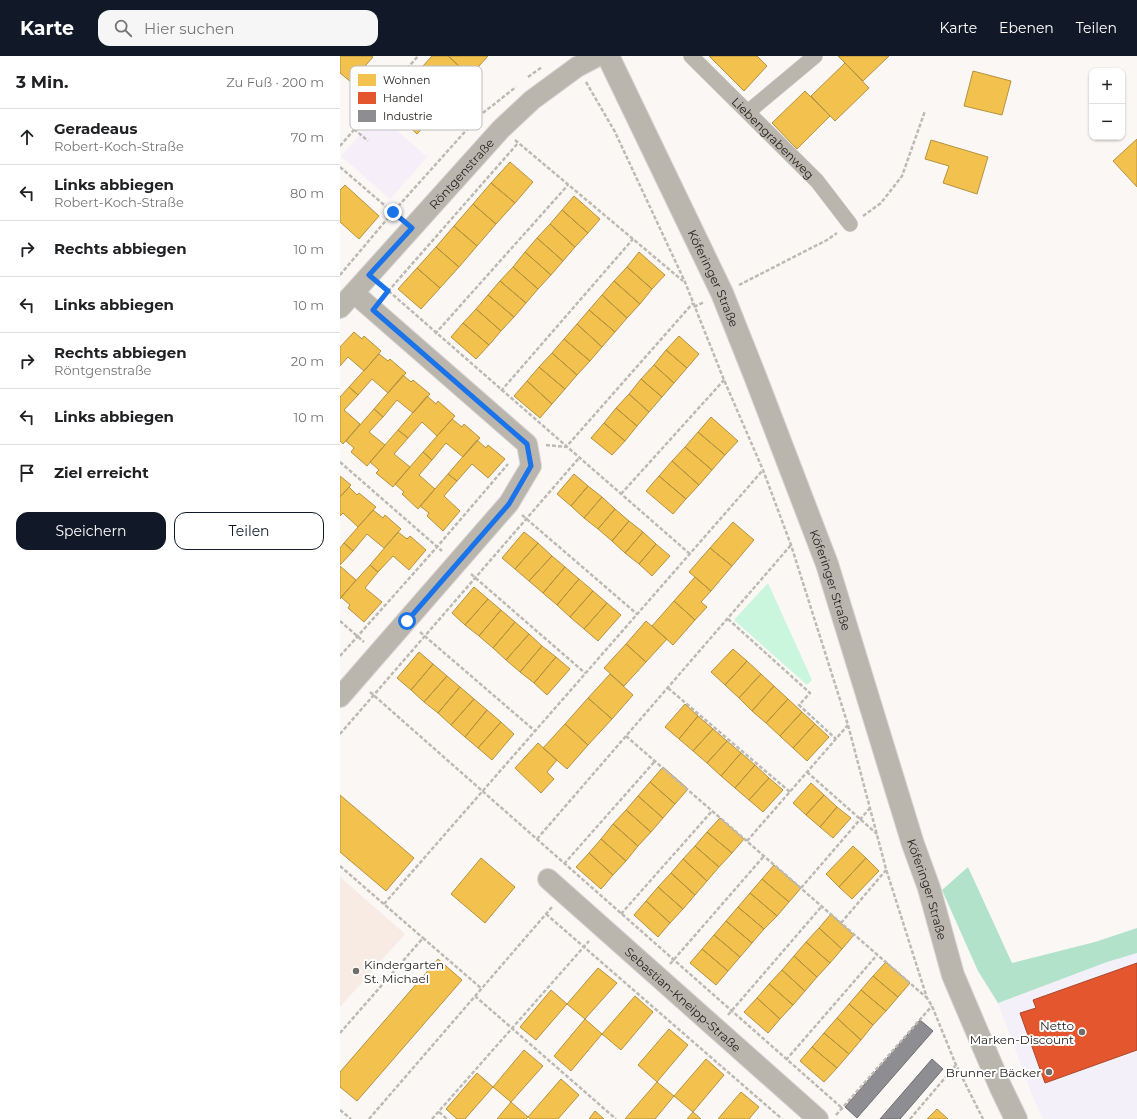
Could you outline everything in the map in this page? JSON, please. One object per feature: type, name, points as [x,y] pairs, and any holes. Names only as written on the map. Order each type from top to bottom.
[{"type":"street","name":"Röntgenstraße","points":[[340,308],[501,129],[532,100],[578,67],[598,56]]},
{"type":"street","name":"Köferinger Straße","points":[[608,56],[722,293],[827,564],[913,844],[929,888],[953,974],[1001,1088],[1016,1119]]},
{"type":"street","name":"Liebengrabenweg","points":[[691,56],[817,181],[850,224]]},
{"type":"street","points":[[748,112],[815,56]]},
{"type":"street","points":[[340,697],[509,504],[531,466],[527,444],[354,293]]},
{"type":"street","name":"Sebastian-Kneipp-Straße","points":[[548,879],[818,1119]]},
{"type":"path","points":[[409,66],[418,56]]},
{"type":"path","points":[[522,82],[547,64]]},
{"type":"path","points":[[578,67],[615,132],[685,282],[724,380],[763,470],[791,545],[848,725],[886,869],[927,998],[932,1006],[956,1065],[983,1119]]},
{"type":"path","points":[[482,114],[516,87]]},
{"type":"path","points":[[694,306],[827,240],[881,203],[902,176],[925,111]]},
{"type":"path","points":[[501,129],[685,282]]},
{"type":"path","points":[[340,146],[353,130]]},
{"type":"path","points":[[355,130],[368,141]]},
{"type":"path","points":[[340,275],[393,212],[466,130]]},
{"type":"path","points":[[373,310],[518,143]]},
{"type":"path","points":[[340,167],[412,228]]},
{"type":"path","points":[[420,351],[568,185]]},
{"type":"path","points":[[486,408],[633,239]]},
{"type":"path","points":[[369,275],[690,554]]},
{"type":"path","points":[[566,446],[693,303]]},
{"type":"path","points":[[621,494],[724,380]]},
{"type":"path","points":[[340,656],[527,444],[566,446]]},
{"type":"path","points":[[340,734],[579,458]]},
{"type":"path","points":[[340,462],[457,564],[476,577],[585,673]]},
{"type":"path","points":[[384,904],[763,470]]},
{"type":"path","points":[[509,504],[637,614]]},
{"type":"path","points":[[537,839],[791,545]]},
{"type":"path","points":[[728,618],[810,692],[799,704],[836,739]]},
{"type":"path","points":[[340,621],[378,654]]},
{"type":"path","points":[[407,621],[535,731]]},
{"type":"path","points":[[355,680],[842,1108]]},
{"type":"path","points":[[668,688],[790,792]]},
{"type":"path","points":[[747,841],[848,725]]},
{"type":"path","points":[[626,736],[927,998]]},
{"type":"path","points":[[548,879],[655,761]]},
{"type":"path","points":[[807,772],[877,835]]},
{"type":"path","points":[[801,888],[870,808]]},
{"type":"path","points":[[432,1119],[584,947],[621,914],[712,811]]},
{"type":"path","points":[[659,978],[764,856]]},
{"type":"path","points":[[340,866],[482,988]]},
{"type":"path","points":[[841,923],[886,869]]},
{"type":"path","points":[[369,1119],[564,893]]},
{"type":"path","points":[[716,1028],[822,906]]},
{"type":"path","points":[[546,914],[782,1119]]},
{"type":"path","points":[[340,1033],[423,938]]},
{"type":"path","points":[[770,1077],[877,955]]},
{"type":"path","points":[[475,996],[616,1119]]},
{"type":"path","points":[[833,1119],[932,1006]]},
{"type":"path","points":[[910,1119],[956,1065]]},
{"type":"path","points":[[340,1110],[351,1119]]},
{"type":"path","points":[[438,1112],[447,1119]]},
{"type":"shaded area","points":[[364,130],[396,130],[427,157],[390,199],[341,156]]},
{"type":"shaded area","name":"Kindergarten St. Michael","points":[[340,877],[405,934],[340,1007]]},
{"type":"shaded area","points":[[1137,953],[1137,1119],[1043,1119],[1033,1097],[998,1003],[1107,962]]},
{"type":"green space","points":[[768,583],[812,680],[807,685],[734,620]]},
{"type":"green space","points":[[968,867],[1012,963],[1095,942],[1137,928],[1137,953],[1107,962],[998,1003],[978,971],[942,890]]},
{"type":"building: Wohnen","points":[[340,56],[373,57],[365,66],[350,66],[350,81],[340,73]]},
{"type":"building: Wohnen","points":[[432,56],[448,56],[459,66],[423,66]]},
{"type":"building: Wohnen","points":[[448,56],[488,56],[479,66],[459,66]]},
{"type":"building: Wohnen","points":[[709,56],[757,56],[767,66],[744,91]]},
{"type":"building: Wohnen","points":[[838,56],[889,56],[863,81]]},
{"type":"building: Wohnen","points":[[845,63],[869,88],[835,121],[811,96]]},
{"type":"building: Wohnen","points":[[973,71],[1011,81],[1002,115],[964,106]]},
{"type":"building: Wohnen","points":[[805,91],[830,116],[797,149],[772,123]]},
{"type":"building: Wohnen","points":[[413,130],[421,130],[417,134]]},
{"type":"building: Wohnen","points":[[1137,139],[1137,187],[1113,161]]},
{"type":"building: Wohnen","points":[[931,140],[988,157],[977,194],[943,183],[949,166],[925,159]]},
{"type":"building: Wohnen","points":[[510,162],[533,182],[515,203],[491,183]]},
{"type":"building: Wohnen","points":[[491,183],[515,203],[496,224],[473,204]]},
{"type":"building: Wohnen","points":[[345,185],[379,216],[359,239],[340,222],[340,190]]},
{"type":"building: Wohnen","points":[[574,196],[600,219],[588,233],[562,210]]},
{"type":"building: Wohnen","points":[[473,204],[496,224],[477,246],[454,226]]},
{"type":"building: Wohnen","points":[[562,210],[588,233],[575,247],[550,224]]},
{"type":"building: Wohnen","points":[[550,224],[575,247],[563,261],[537,238]]},
{"type":"building: Wohnen","points":[[454,226],[477,246],[459,267],[436,247]]},
{"type":"building: Wohnen","points":[[537,238],[563,261],[551,275],[525,252]]},
{"type":"building: Wohnen","points":[[436,247],[459,267],[440,288],[417,268]]},
{"type":"building: Wohnen","points":[[525,252],[551,275],[538,289],[513,267]]},
{"type":"building: Wohnen","points":[[639,252],[665,275],[652,289],[627,267]]},
{"type":"building: Wohnen","points":[[513,267],[538,289],[526,303],[500,281]]},
{"type":"building: Wohnen","points":[[627,267],[652,289],[640,304],[614,281]]},
{"type":"building: Wohnen","points":[[417,268],[440,288],[421,309],[398,289]]},
{"type":"building: Wohnen","points":[[500,281],[526,303],[514,317],[488,295]]},
{"type":"building: Wohnen","points":[[614,281],[640,304],[627,318],[602,295]]},
{"type":"building: Wohnen","points":[[488,295],[514,317],[501,331],[476,309]]},
{"type":"building: Wohnen","points":[[602,295],[627,318],[615,332],[589,310]]},
{"type":"building: Wohnen","points":[[476,309],[501,331],[489,345],[463,323]]},
{"type":"building: Wohnen","points":[[589,310],[615,332],[602,347],[577,324]]},
{"type":"building: Wohnen","points":[[463,323],[489,345],[476,359],[451,337]]},
{"type":"building: Wohnen","points":[[577,324],[602,347],[590,361],[564,339]]},
{"type":"building: Wohnen","points":[[354,332],[362,339],[364,336],[381,351],[364,371],[348,357],[340,366],[340,347]]},
{"type":"building: Wohnen","points":[[679,336],[699,354],[687,368],[666,350]]},
{"type":"building: Wohnen","points":[[564,339],[590,361],[577,375],[552,353]]},
{"type":"building: Wohnen","points":[[666,350],[687,368],[674,383],[654,365]]},
{"type":"building: Wohnen","points":[[552,353],[577,375],[565,389],[539,367]]},
{"type":"building: Wohnen","points":[[379,354],[388,361],[390,359],[406,373],[388,393],[372,379],[358,395],[349,387]]},
{"type":"building: Wohnen","points":[[654,365],[674,383],[662,397],[641,379]]},
{"type":"building: Wohnen","points":[[539,367],[565,389],[552,404],[527,381]]},
{"type":"building: Wohnen","points":[[403,375],[411,382],[413,380],[430,394],[413,413],[397,400],[383,417],[374,409]]},
{"type":"building: Wohnen","points":[[641,379],[662,397],[649,412],[629,394]]},
{"type":"building: Wohnen","points":[[527,381],[552,404],[540,418],[514,396]]},
{"type":"building: Wohnen","points":[[349,387],[358,395],[344,410],[360,424],[343,444],[340,441],[340,397]]},
{"type":"building: Wohnen","points":[[629,394],[649,412],[637,426],[616,408]]},
{"type":"building: Wohnen","points":[[427,396],[436,404],[438,401],[455,416],[437,436],[422,422],[408,438],[398,430]]},
{"type":"building: Wohnen","points":[[616,408],[637,426],[625,441],[604,423]]},
{"type":"building: Wohnen","points":[[374,409],[383,417],[369,432],[385,445],[367,466],[351,452],[354,448],[346,441]]},
{"type":"building: Wohnen","points":[[711,417],[738,441],[725,455],[698,432]]},
{"type":"building: Wohnen","points":[[452,419],[462,427],[464,424],[480,438],[463,457],[446,443],[432,460],[423,452]]},
{"type":"building: Wohnen","points":[[604,423],[625,441],[612,455],[591,438]]},
{"type":"building: Wohnen","points":[[398,430],[408,438],[394,454],[410,467],[393,487],[376,473],[379,470],[370,462]]},
{"type":"building: Wohnen","points":[[698,432],[725,455],[712,470],[685,447]]},
{"type":"building: Wohnen","points":[[477,440],[486,448],[488,445],[505,459],[488,478],[472,464],[457,481],[448,474]]},
{"type":"building: Wohnen","points":[[685,447],[712,470],[699,485],[672,461]]},
{"type":"building: Wohnen","points":[[423,452],[432,460],[419,475],[435,489],[418,509],[402,494],[404,492],[395,484]]},
{"type":"building: Wohnen","points":[[672,461],[699,485],[686,499],[659,476]]},
{"type":"building: Wohnen","points":[[448,474],[457,481],[444,496],[460,511],[443,531],[427,516],[429,513],[420,506]]},
{"type":"building: Wohnen","points":[[574,474],[588,486],[571,506],[557,494]]},
{"type":"building: Wohnen","points":[[340,476],[351,485],[340,497]]},
{"type":"building: Wohnen","points":[[659,476],[686,499],[673,514],[646,491]]},
{"type":"building: Wohnen","points":[[588,486],[602,497],[584,518],[571,506]]},
{"type":"building: Wohnen","points":[[349,487],[357,495],[359,493],[376,507],[358,527],[343,513],[340,516],[340,497]]},
{"type":"building: Wohnen","points":[[602,497],[615,509],[598,529],[584,518]]},
{"type":"building: Wohnen","points":[[615,509],[629,521],[612,541],[598,529]]},
{"type":"building: Wohnen","points":[[373,510],[383,518],[385,515],[401,529],[384,548],[367,534],[353,551],[344,543]]},
{"type":"building: Wohnen","points":[[629,521],[643,532],[625,553],[612,541]]},
{"type":"building: Wohnen","points":[[733,522],[754,540],[732,566],[710,548]]},
{"type":"building: Wohnen","points":[[398,532],[407,539],[410,536],[426,550],[409,570],[393,556],[378,572],[370,565]]},
{"type":"building: Wohnen","points":[[524,532],[538,543],[515,569],[502,558]]},
{"type":"building: Wohnen","points":[[643,532],[656,544],[639,564],[625,553]]},
{"type":"building: Wohnen","points":[[344,543],[353,551],[340,565],[340,548]]},
{"type":"building: Wohnen","points":[[538,543],[552,556],[529,581],[515,569]]},
{"type":"building: Wohnen","points":[[656,544],[670,556],[652,576],[639,564]]},
{"type":"building: Wohnen","points":[[710,548],[732,566],[711,591],[689,572]]},
{"type":"building: Wohnen","points":[[552,556],[565,567],[543,593],[529,581]]},
{"type":"building: Wohnen","points":[[370,565],[378,572],[365,588],[382,602],[364,622],[348,608],[350,605],[341,597]]},
{"type":"building: Wohnen","points":[[340,566],[356,580],[340,599]]},
{"type":"building: Wohnen","points":[[565,567],[579,579],[557,605],[543,593]]},
{"type":"building: Wohnen","points":[[695,577],[711,591],[701,602],[707,607],[695,620],[674,601]]},
{"type":"building: Wohnen","points":[[579,579],[593,591],[570,617],[557,605]]},
{"type":"building: Wohnen","points":[[474,587],[488,599],[465,625],[452,613]]},
{"type":"building: Wohnen","points":[[593,591],[607,603],[584,629],[570,617]]},
{"type":"building: Wohnen","points":[[488,599],[501,610],[479,636],[465,625]]},
{"type":"building: Wohnen","points":[[674,601],[695,620],[673,645],[652,626]]},
{"type":"building: Wohnen","points":[[607,603],[621,615],[598,641],[584,629]]},
{"type":"building: Wohnen","points":[[501,610],[515,622],[493,648],[479,636]]},
{"type":"building: Wohnen","points":[[646,621],[667,639],[646,662],[626,644]]},
{"type":"building: Wohnen","points":[[515,622],[529,634],[506,660],[493,648]]},
{"type":"building: Wohnen","points":[[529,634],[542,646],[520,672],[506,660]]},
{"type":"building: Wohnen","points":[[626,644],[646,662],[624,686],[604,668]]},
{"type":"building: Wohnen","points":[[542,646],[556,657],[534,683],[520,672]]},
{"type":"building: Wohnen","points":[[733,649],[747,661],[725,685],[711,672]]},
{"type":"building: Wohnen","points":[[419,652],[433,664],[411,690],[397,678]]},
{"type":"building: Wohnen","points":[[556,657],[570,669],[547,695],[534,683]]},
{"type":"building: Wohnen","points":[[747,661],[761,674],[739,698],[725,685]]},
{"type":"building: Wohnen","points":[[433,664],[447,676],[424,702],[411,690]]},
{"type":"building: Wohnen","points":[[610,674],[633,695],[612,719],[588,698]]},
{"type":"building: Wohnen","points":[[761,674],[774,686],[752,711],[739,698]]},
{"type":"building: Wohnen","points":[[447,676],[460,687],[438,713],[424,702]]},
{"type":"building: Wohnen","points":[[774,686],[788,699],[766,723],[752,711]]},
{"type":"building: Wohnen","points":[[460,687],[474,699],[451,725],[438,713]]},
{"type":"building: Wohnen","points":[[588,698],[612,719],[588,745],[565,724]]},
{"type":"building: Wohnen","points":[[474,699],[487,710],[465,737],[451,725]]},
{"type":"building: Wohnen","points":[[788,699],[802,712],[780,736],[766,723]]},
{"type":"building: Wohnen","points":[[685,704],[698,716],[679,739],[665,727]]},
{"type":"building: Wohnen","points":[[487,710],[501,722],[478,748],[465,737]]},
{"type":"building: Wohnen","points":[[802,712],[815,724],[793,748],[780,736]]},
{"type":"building: Wohnen","points":[[698,716],[713,729],[693,751],[679,739]]},
{"type":"building: Wohnen","points":[[501,722],[514,734],[492,760],[478,748]]},
{"type":"building: Wohnen","points":[[565,724],[588,745],[567,769],[543,748]]},
{"type":"building: Wohnen","points":[[815,724],[829,737],[807,761],[793,748]]},
{"type":"building: Wohnen","points":[[713,729],[727,741],[707,763],[693,751]]},
{"type":"building: Wohnen","points":[[727,741],[741,753],[721,776],[707,763]]},
{"type":"building: Wohnen","points":[[538,743],[557,760],[547,772],[554,779],[541,793],[515,768]]},
{"type":"building: Wohnen","points":[[741,753],[755,765],[735,788],[721,776]]},
{"type":"building: Wohnen","points":[[755,765],[769,778],[749,800],[735,788]]},
{"type":"building: Wohnen","points":[[663,767],[688,789],[675,804],[650,782]]},
{"type":"building: Wohnen","points":[[769,778],[783,790],[763,812],[749,800]]},
{"type":"building: Wohnen","points":[[650,782],[675,804],[663,818],[638,796]]},
{"type":"building: Wohnen","points":[[811,783],[824,795],[806,815],[793,803]]},
{"type":"building: Wohnen","points":[[340,795],[414,858],[386,891],[340,852]]},
{"type":"building: Wohnen","points":[[824,795],[837,807],[820,827],[806,815]]},
{"type":"building: Wohnen","points":[[638,796],[663,818],[651,832],[626,810]]},
{"type":"building: Wohnen","points":[[837,807],[851,818],[833,838],[820,827]]},
{"type":"building: Wohnen","points":[[626,810],[651,832],[638,846],[613,824]]},
{"type":"building: Wohnen","points":[[720,818],[744,839],[732,853],[707,832]]},
{"type":"building: Wohnen","points":[[613,824],[638,846],[626,861],[601,839]]},
{"type":"building: Wohnen","points":[[707,832],[732,853],[719,867],[695,846]]},
{"type":"building: Wohnen","points":[[601,839],[626,861],[613,875],[589,853]]},
{"type":"building: Wohnen","points":[[695,846],[719,867],[707,881],[683,859]]},
{"type":"building: Wohnen","points":[[853,846],[866,858],[839,887],[826,874]]},
{"type":"building: Wohnen","points":[[589,853],[613,875],[601,889],[576,867]]},
{"type":"building: Wohnen","points":[[481,858],[515,887],[485,923],[451,894]]},
{"type":"building: Wohnen","points":[[866,858],[879,871],[852,899],[839,887]]},
{"type":"building: Wohnen","points":[[683,859],[707,881],[695,895],[671,873]]},
{"type":"building: Wohnen","points":[[774,865],[801,888],[789,902],[762,879]]},
{"type":"building: Wohnen","points":[[671,873],[695,895],[683,909],[658,887]]},
{"type":"building: Wohnen","points":[[762,879],[789,902],[777,916],[750,893]]},
{"type":"building: Wohnen","points":[[658,887],[683,909],[670,923],[646,901]]},
{"type":"building: Wohnen","points":[[750,893],[777,916],[764,929],[738,907]]},
{"type":"building: Wohnen","points":[[646,901],[670,923],[658,937],[634,915]]},
{"type":"building: Wohnen","points":[[738,907],[764,929],[752,943],[726,921]]},
{"type":"building: Wohnen","points":[[831,914],[854,935],[842,949],[819,928]]},
{"type":"building: Wohnen","points":[[726,921],[752,943],[740,957],[714,935]]},
{"type":"building: Wohnen","points":[[819,928],[842,949],[830,963],[806,942]]},
{"type":"building: Wohnen","points":[[714,935],[740,957],[728,971],[702,949]]},
{"type":"building: Wohnen","points":[[806,942],[830,963],[817,977],[794,956]]},
{"type":"building: Wohnen","points":[[702,949],[728,971],[716,985],[690,963]]},
{"type":"building: Wohnen","points":[[794,956],[817,977],[805,991],[782,970]]},
{"type":"building: Wohnen","points":[[438,959],[462,980],[357,1101],[340,1087],[340,1072]]},
{"type":"building: Wohnen","points":[[886,962],[910,983],[898,997],[873,976]]},
{"type":"building: Wohnen","points":[[598,968],[617,983],[585,1019],[567,1004]]},
{"type":"building: Wohnen","points":[[782,970],[805,991],[793,1005],[769,984]]},
{"type":"building: Wohnen","points":[[873,976],[898,997],[886,1011],[861,990]]},
{"type":"building: Wohnen","points":[[769,984],[793,1005],[780,1019],[757,998]]},
{"type":"building: Wohnen","points":[[551,990],[567,1004],[536,1040],[520,1027]]},
{"type":"building: Wohnen","points":[[861,990],[886,1011],[873,1025],[849,1004]]},
{"type":"building: Wohnen","points":[[635,996],[653,1012],[621,1050],[602,1034]]},
{"type":"building: Wohnen","points":[[757,998],[780,1019],[768,1033],[744,1012]]},
{"type":"building: Wohnen","points":[[849,1004],[873,1025],[861,1040],[837,1018]]},
{"type":"building: Wohnen","points":[[837,1018],[861,1040],[849,1054],[824,1033]]},
{"type":"building: Wohnen","points":[[585,1019],[602,1034],[571,1071],[554,1056]]},
{"type":"building: Wohnen","points":[[669,1029],[688,1045],[657,1082],[638,1065]]},
{"type":"building: Wohnen","points":[[824,1033],[849,1054],[837,1068],[812,1047]]},
{"type":"building: Wohnen","points":[[812,1047],[837,1068],[824,1082],[800,1061]]},
{"type":"building: Wohnen","points":[[524,1050],[543,1066],[511,1102],[493,1087]]},
{"type":"building: Wohnen","points":[[706,1059],[724,1075],[693,1112],[674,1096]]},
{"type":"building: Wohnen","points":[[477,1073],[493,1087],[465,1119],[457,1119],[446,1109]]},
{"type":"building: Wohnen","points":[[561,1079],[579,1095],[558,1119],[531,1119],[528,1117]]},
{"type":"building: Wohnen","points":[[657,1082],[674,1096],[655,1119],[625,1119]]},
{"type":"building: Wohnen","points":[[741,1092],[759,1107],[749,1119],[718,1119]]},
{"type":"building: Wohnen","points":[[511,1102],[528,1117],[526,1119],[497,1119]]},
{"type":"building: Wohnen","points":[[937,1109],[948,1119],[927,1119]]},
{"type":"building: Wohnen","points":[[595,1111],[604,1119],[589,1119]]},
{"type":"building: Wohnen","points":[[693,1112],[701,1119],[687,1119]]},
{"type":"building: Handel","name":"Netto Marken-Discount","points":[[1137,963],[1137,1050],[1045,1083],[1020,1013],[1036,1008],[1033,1000]]},
{"type":"building: Industrie","points":[[920,1020],[933,1031],[857,1118],[845,1107]]},
{"type":"building: Industrie","points":[[932,1059],[943,1069],[900,1119],[880,1119]]},
{"type":"place","name":"Kindergarten St. Michael","points":[[356,971]]},
{"type":"place","name":"Netto Marken-Discount","points":[[1082,1032]]},
{"type":"place","name":"Brunner Bäcker","points":[[1049,1072]]},
{"type":"route","points":[[393,212],[412,228],[369,275],[388,291],[373,310],[527,444],[531,466],[509,504],[407,621]]}]
